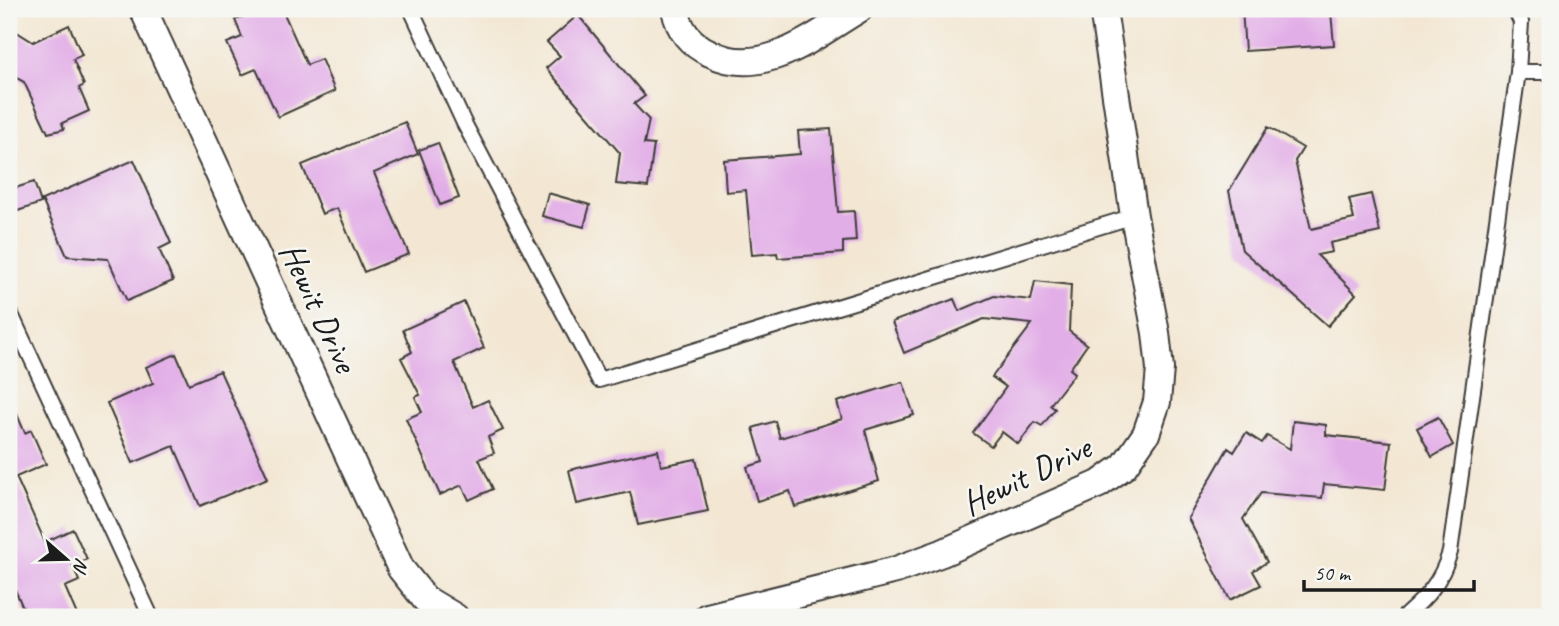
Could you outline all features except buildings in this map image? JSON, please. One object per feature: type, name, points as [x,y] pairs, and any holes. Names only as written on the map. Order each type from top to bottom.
[{"type":"street","name":"Hewit Drive","points":[[143,9],[401,569],[425,599],[454,617]]},
{"type":"street","points":[[675,9],[678,24],[695,46],[716,56],[749,62],[769,59],[790,50],[859,9]]},
{"type":"street","name":"Hewit Drive","points":[[707,617],[896,570],[930,557],[1099,484],[1124,466],[1146,434],[1157,402],[1160,369],[1103,9]]},
{"type":"lane","points":[[411,9],[464,123],[599,380],[1134,216]]},
{"type":"lane","points":[[1404,617],[1427,598],[1443,577],[1450,552],[1518,72],[1521,22],[1515,9]]},
{"type":"lane","points":[[1518,72],[1550,72]]},
{"type":"lane","points":[[9,310],[151,617]]}]
